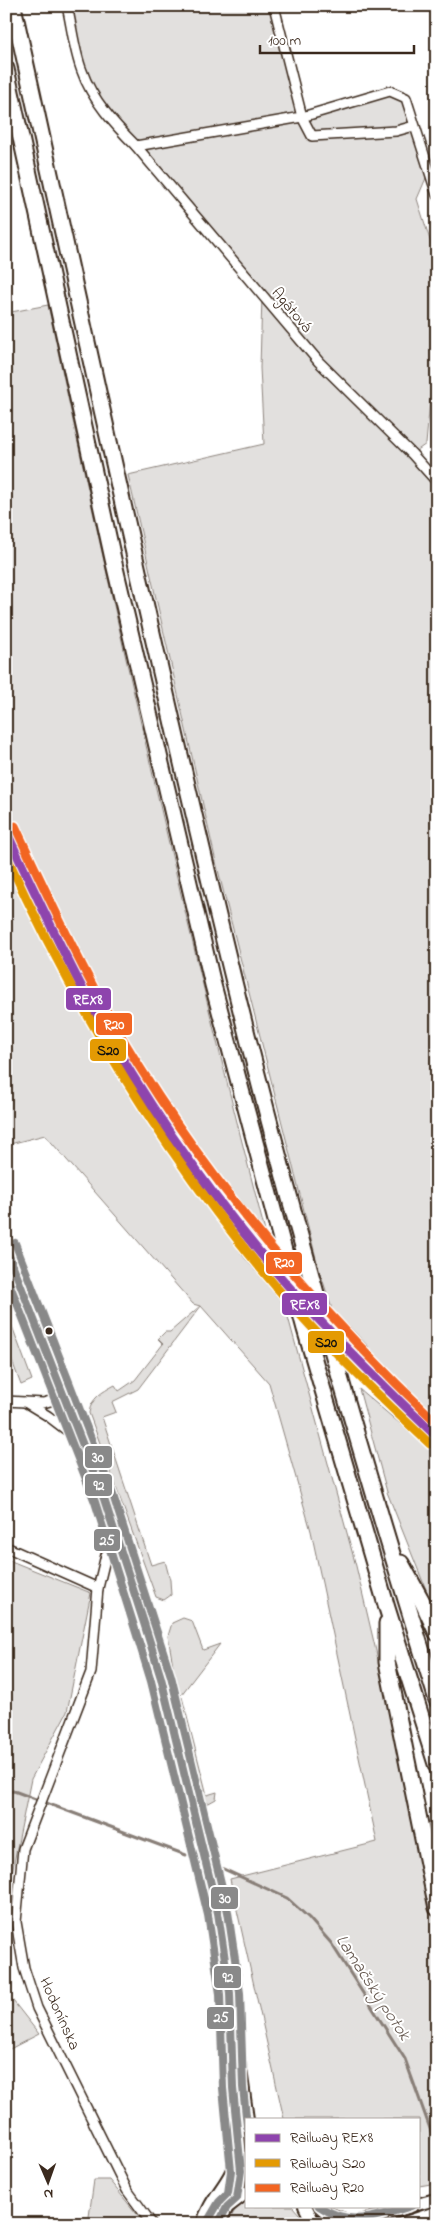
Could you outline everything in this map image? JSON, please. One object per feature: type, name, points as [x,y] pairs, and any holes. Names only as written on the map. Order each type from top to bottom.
[{"type":"highway","points":[[13,6],[134,554],[233,980],[336,1365],[385,1536],[437,1700]]},
{"type":"highway","points":[[6,69],[113,559],[213,984],[305,1329],[387,1608],[437,1767]]},
{"type":"highway","points":[[385,1536],[423,1603],[437,1633]]},
{"type":"highway","points":[[387,1608],[387,1662],[437,1908]]},
{"type":"main road","points":[[6,1247],[82,1442],[119,1545],[161,1678],[218,1913],[247,2118]]},
{"type":"main road","points":[[218,2224],[227,2207],[242,2195],[233,2088],[230,1993]]},
{"type":"main road","points":[[203,2224],[207,2209],[235,2167],[239,2151]]},
{"type":"main road","points":[[420,2204],[437,2198]]},
{"type":"main road","points":[[306,2208],[315,2223]]},
{"type":"main road","points":[[321,2208],[327,2213],[348,2223],[404,2208]]},
{"type":"main road","points":[[401,2224],[437,2212]]},
{"type":"street","name":"Agátová","points":[[67,6],[82,71],[95,96],[114,124],[136,146],[319,362],[412,454],[437,482]]},
{"type":"street","points":[[274,6],[302,117],[312,136],[396,131],[414,126]]},
{"type":"street","points":[[136,146],[302,117],[390,90],[406,98],[437,195]]},
{"type":"street","points":[[6,1401],[43,1403],[65,1397]]},
{"type":"street","points":[[25,1402],[48,1416],[82,1442]]},
{"type":"street","name":"Hodonínska","points":[[119,1545],[106,1555],[98,1588],[91,1672],[23,1849],[16,1922],[24,1968],[37,2008],[127,2190],[152,2224]]},
{"type":"street","points":[[6,1547],[98,1588]]},
{"type":"shaded area","points":[[67,6],[274,6],[302,117],[390,91],[406,98],[429,171],[417,199],[437,262],[437,380],[431,390],[426,444],[412,454],[437,482],[437,1432],[363,1355],[369,1347],[332,1309],[318,1266],[216,862],[128,475],[264,444],[260,368],[262,295],[114,124],[82,71]]},
{"type":"shaded area","points":[[48,305],[154,781],[271,1255],[268,1257],[165,1107],[92,992],[39,901],[6,829],[6,313]]},
{"type":"shaded area","points":[[6,856],[20,888],[45,934],[113,1046],[183,1155],[200,1196],[243,1256],[285,1306],[356,1566],[400,1753],[437,1936],[437,2183],[420,2186],[420,2118],[284,2118],[230,1879],[377,1842],[311,1531],[269,1383],[201,1306],[138,1389],[112,1402],[116,1412],[102,1417],[151,1565],[165,1561],[170,1580],[171,1595],[164,1600],[156,1597],[89,1413],[92,1403],[102,1393],[115,1385],[119,1391],[135,1380],[163,1344],[158,1339],[165,1332],[170,1332],[200,1306],[193,1304],[45,1135],[6,1145]]},
{"type":"shaded area","points":[[6,1310],[32,1380],[21,1385],[6,1345]]},
{"type":"shaded area","points":[[359,1389],[437,1455],[437,1617],[387,1492]]},
{"type":"shaded area","points":[[6,1559],[91,1593],[67,1712],[31,1779],[10,1882],[6,1938]]},
{"type":"shaded area","points":[[183,1618],[192,1621],[203,1650],[220,1644],[181,1695],[178,1695],[168,1636],[172,1623]]},
{"type":"shaded area","points":[[182,1697],[207,1795],[217,1792],[216,1799],[207,1804],[199,1799],[181,1731],[176,1698]]},
{"type":"shaded area","points":[[6,1992],[39,2034],[6,2051]]},
{"type":"shaded area","points":[[94,2180],[109,2180],[145,2224],[88,2224]]},
{"type":"shaded area","points":[[245,2202],[245,2208],[294,2208],[308,2224],[227,2224],[235,2210]]},
{"type":"waterway","name":"Lamačský potok","points":[[6,1792],[14,1791],[186,1855]]},
{"type":"waterway","name":"Lamačský potok","points":[[217,1866],[287,1898],[309,1918],[331,1943],[405,2059],[437,2148]]},
{"type":"rail line","name":"R20","points":[[15,826],[64,931],[96,992],[130,1052],[207,1167],[293,1274],[387,1375],[437,1423]]},
{"type":"rail line","name":"REX8","points":[[6,831],[55,936],[87,997],[135,1079],[188,1158],[245,1234],[306,1306],[437,1437]]},
{"type":"rail line","name":"S20","points":[[6,855],[66,977],[99,1036],[134,1094],[211,1205],[297,1311],[362,1379],[430,1444]]},
{"type":"transit line","name":"30","points":[[15,1243],[113,1495],[171,1676],[228,1912],[240,1993],[243,2087],[246,2118]]},
{"type":"transit line","name":"92","points":[[6,1248],[104,1499],[144,1623],[161,1678],[218,1913],[230,1993],[233,2088],[241,2171],[237,2198],[227,2207],[218,2224]]},
{"type":"transit line","name":"25","points":[[6,1275],[95,1502],[151,1681],[208,1915],[220,1994],[223,2088],[231,2171],[228,2193],[219,2202],[209,2219]]},
{"type":"transit line","name":"92","points":[[322,2208],[342,2217],[353,2219],[375,2217],[405,2208]]}]
